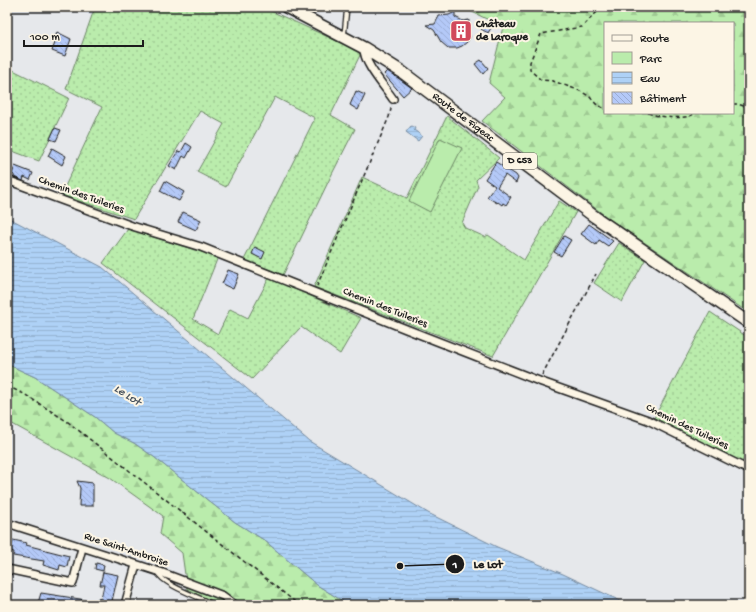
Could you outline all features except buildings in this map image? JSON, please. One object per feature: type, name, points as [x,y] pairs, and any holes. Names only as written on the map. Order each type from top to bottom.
[{"type":"main road","name":"Route de Figeac","points":[[286,7],[364,48],[402,72],[594,217],[749,323]]},
{"type":"street","points":[[364,48],[364,52],[372,70],[393,99]]},
{"type":"street","name":"Chemin des Tuileries","points":[[7,180],[132,226],[201,246],[539,381],[648,420],[749,470]]},
{"type":"street","name":"Rue Saint-Ambroise","points":[[7,523],[157,571],[223,596],[235,605]]},
{"type":"street","points":[[7,568],[73,583],[82,548]]},
{"type":"street","points":[[125,605],[136,565]]},
{"type":"lane","points":[[344,37],[347,7]]},
{"type":"lane","points":[[157,571],[160,577],[181,590],[214,605]]},
{"type":"path","points":[[602,7],[582,27],[541,34],[530,62],[530,70],[540,80],[553,81],[578,90],[589,96],[596,104],[604,108]]},
{"type":"path","points":[[315,292],[388,117],[393,99]]},
{"type":"path","points":[[734,104],[749,108]]},
{"type":"path","points":[[651,114],[658,116],[679,117],[691,117],[694,114]]},
{"type":"path","points":[[539,381],[596,274]]},
{"type":"path","points":[[7,386],[24,394],[68,422],[299,605]]},
{"type":"shaded area","points":[[68,7],[95,7],[92,15]]},
{"type":"green space","points":[[95,7],[262,7],[361,53],[331,115],[355,129],[283,275],[244,260],[315,118],[275,97],[226,187],[197,172],[224,124],[200,111],[134,219],[61,195],[102,107],[66,89]]},
{"type":"green space","points":[[462,7],[749,7],[749,313],[608,218],[482,121],[505,97],[489,83],[503,27]]},
{"type":"green space","points":[[7,67],[69,98],[39,161],[7,149]]},
{"type":"green space","points":[[447,116],[499,158],[476,180],[478,186],[462,223],[465,228],[485,237],[488,235],[524,260],[559,201],[576,212],[493,356],[314,287],[362,177],[407,198]]},
{"type":"green space","points":[[440,138],[462,148],[430,212],[409,201]]},
{"type":"green space","points":[[128,229],[218,257],[193,319],[218,334],[230,309],[248,318],[269,278],[361,318],[340,354],[301,327],[252,379],[103,263]]},
{"type":"green space","points":[[619,243],[645,260],[622,302],[594,283]]},
{"type":"green space","points":[[710,312],[749,338],[749,449],[742,462],[654,418]]},
{"type":"green space","points":[[7,364],[35,377],[95,417],[114,433],[134,443],[154,457],[235,522],[264,540],[317,585],[349,605],[218,605],[187,589],[182,553],[160,534],[163,516],[110,478],[7,421]]},
{"type":"water","points":[[411,126],[415,128],[414,130],[422,136],[418,141],[406,132]]},
{"type":"water","points":[[7,217],[102,267],[309,441],[428,513],[497,547],[563,574],[629,605],[349,605],[317,585],[264,540],[235,522],[154,457],[134,443],[114,433],[95,417],[35,377],[7,364]]},
{"type":"place","name":"Château de Laroque","points":[[461,31]]},
{"type":"place","name":"Le Lot","points":[[400,566]]}]
